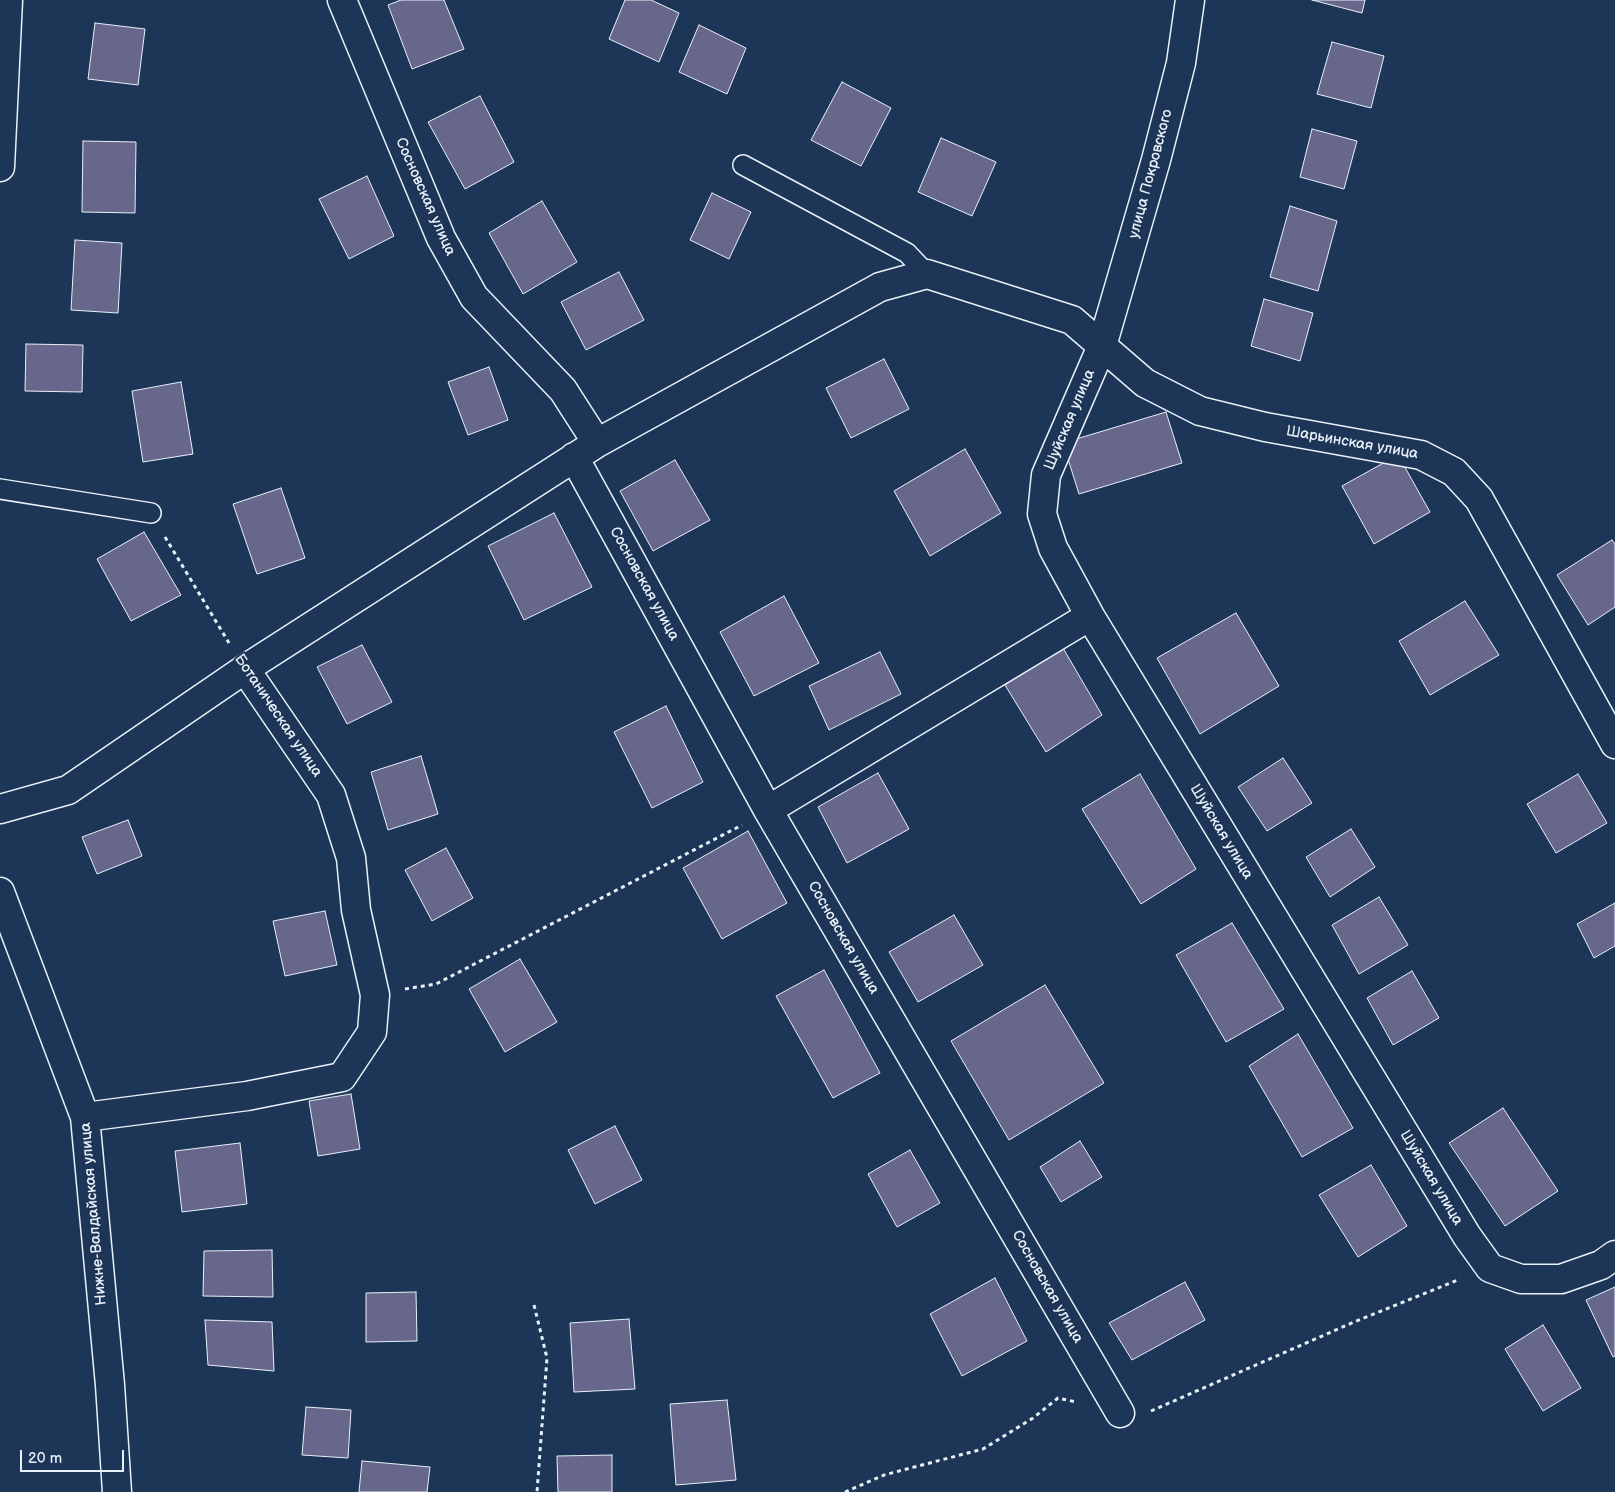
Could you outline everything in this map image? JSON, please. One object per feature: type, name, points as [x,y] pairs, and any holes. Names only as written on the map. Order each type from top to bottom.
[{"type":"street","points":[[0,167],[8,0]]},
{"type":"street","name":"Сосновская улица","points":[[342,0],[441,238],[474,297],[563,390],[586,450],[768,810],[1120,1413]]},
{"type":"street","name":"улица Покровского","points":[[1102,346],[1156,160],[1181,63],[1190,0]]},
{"type":"street","points":[[0,809],[68,790],[245,669],[586,450],[880,287],[927,274]]},
{"type":"street","name":"Шарьинская улица","points":[[927,274],[1072,320],[1145,383],[1200,411],[1265,427],[1421,454],[1454,472],[1479,499],[1615,744]]},
{"type":"street","name":"Шуйская улица","points":[[1102,346],[1046,475],[1042,514],[1053,548],[1090,616],[1467,1236],[1490,1268]]},
{"type":"street","points":[[768,810],[1090,616]]},
{"type":"street","name":"Ботаническая улица","points":[[85,1117],[247,1096],[342,1077],[372,1032],[376,995],[356,910],[352,858],[331,794],[245,669]]},
{"type":"street","name":"Нижне-Валдайская улица","points":[[0,892],[85,1117],[110,1385],[117,1492]]},
{"type":"street","points":[[1490,1268],[1521,1279],[1561,1279],[1600,1265],[1615,1256]]},
{"type":"lane","points":[[743,165],[907,253],[927,274]]},
{"type":"lane","points":[[0,488],[151,513]]},
{"type":"path","name":"Ботаническая улица","points":[[151,513],[245,669]]},
{"type":"path","points":[[376,995],[436,984],[643,878],[768,810]]},
{"type":"path","points":[[845,1492],[884,1475],[983,1449],[1033,1418],[1058,1398],[1120,1413],[1149,1412],[1354,1322],[1490,1268]]},
{"type":"path","points":[[534,1306],[548,1358],[537,1492]]},
{"type":"building","points":[[401,0],[444,0],[464,49],[412,69],[388,5]]},
{"type":"building","points":[[625,0],[651,0],[679,13],[659,62],[609,39]]},
{"type":"building","points":[[1312,0],[1365,0],[1362,13]]},
{"type":"building","points":[[95,23],[145,29],[138,85],[88,79]]},
{"type":"building","points":[[699,25],[746,48],[727,94],[679,72]]},
{"type":"building","points":[[1332,42],[1384,56],[1371,108],[1317,94]]},
{"type":"building","points":[[842,82],[891,108],[861,166],[811,140]]},
{"type":"building","points":[[480,96],[514,162],[465,189],[428,122]]},
{"type":"building","points":[[1312,129],[1357,141],[1344,189],[1300,177]]},
{"type":"building","points":[[941,138],[996,162],[972,216],[918,192]]},
{"type":"building","points":[[83,141],[136,142],[135,213],[82,212]]},
{"type":"building","points":[[367,176],[394,236],[349,259],[319,199]]},
{"type":"building","points":[[712,193],[751,212],[729,259],[690,240]]},
{"type":"building","points":[[542,201],[577,262],[523,294],[489,233]]},
{"type":"building","points":[[1290,206],[1337,221],[1318,291],[1270,277]]},
{"type":"building","points":[[75,240],[122,243],[118,313],[71,310]]},
{"type":"building","points":[[619,272],[644,320],[586,350],[561,302]]},
{"type":"building","points":[[1264,299],[1313,313],[1300,361],[1251,346]]},
{"type":"building","points":[[26,344],[83,345],[82,392],[25,391]]},
{"type":"building","points":[[884,359],[909,409],[851,438],[826,388]]},
{"type":"building","points":[[489,367],[508,420],[468,435],[448,382]]},
{"type":"building","points":[[181,382],[193,454],[143,462],[132,391]]},
{"type":"building","points":[[1166,412],[1182,463],[1079,494],[1063,443]]},
{"type":"building","points":[[965,449],[1001,513],[930,556],[894,491]]},
{"type":"building","points":[[1398,455],[1430,512],[1374,544],[1342,486]]},
{"type":"building","points":[[675,460],[710,520],[653,551],[620,491]]},
{"type":"building","points":[[281,488],[305,558],[257,574],[233,504]]},
{"type":"building","points":[[554,513],[592,587],[524,620],[488,546]]},
{"type":"building","points":[[144,532],[181,595],[131,621],[97,559]]},
{"type":"building","points":[[1612,540],[1615,544],[1615,607],[1588,625],[1557,575]]},
{"type":"building","points":[[784,596],[819,663],[754,696],[720,632]]},
{"type":"building","points":[[1465,601],[1499,655],[1430,695],[1399,641]]},
{"type":"building","points":[[1236,613],[1279,686],[1200,734],[1157,658]]},
{"type":"building","points":[[362,645],[392,702],[347,724],[317,667]]},
{"type":"building","points":[[1063,648],[1102,715],[1046,752],[1005,685]]},
{"type":"building","points":[[880,652],[901,694],[829,730],[809,686]]},
{"type":"building","points":[[666,706],[703,782],[652,808],[614,732]]},
{"type":"building","points":[[421,756],[438,814],[388,830],[371,772]]},
{"type":"building","points":[[1283,758],[1312,803],[1267,831],[1238,787]]},
{"type":"building","points":[[878,773],[909,829],[847,863],[818,807]]},
{"type":"building","points":[[1140,774],[1196,869],[1141,904],[1082,809]]},
{"type":"building","points":[[1578,774],[1607,823],[1556,853],[1527,804]]},
{"type":"building","points":[[128,820],[142,856],[97,874],[82,837]]},
{"type":"building","points":[[1351,829],[1375,867],[1330,897],[1306,857]]},
{"type":"building","points":[[748,831],[787,903],[722,939],[683,868]]},
{"type":"building","points":[[446,848],[473,898],[432,921],[405,870]]},
{"type":"building","points":[[1379,897],[1408,945],[1359,974],[1332,925]]},
{"type":"building","points":[[1615,903],[1615,946],[1594,958],[1577,924]]},
{"type":"building","points":[[325,911],[337,965],[285,976],[273,921]]},
{"type":"building","points":[[954,915],[983,965],[918,1002],[889,952]]},
{"type":"building","points":[[1232,923],[1284,1009],[1226,1042],[1176,955]]},
{"type":"building","points":[[520,959],[557,1022],[505,1052],[469,989]]},
{"type":"building","points":[[824,970],[880,1073],[833,1098],[776,996]]},
{"type":"building","points":[[1412,971],[1439,1018],[1393,1045],[1367,998]]},
{"type":"building","points":[[1045,985],[1104,1083],[1009,1140],[951,1041]]},
{"type":"building","points":[[1298,1034],[1353,1128],[1302,1157],[1249,1066]]},
{"type":"building","points":[[351,1094],[360,1149],[318,1156],[309,1101]]},
{"type":"building","points":[[1503,1108],[1558,1191],[1505,1226],[1449,1143]]},
{"type":"building","points":[[615,1126],[642,1180],[595,1204],[568,1150]]},
{"type":"building","points":[[1080,1141],[1102,1177],[1061,1202],[1040,1167]]},
{"type":"building","points":[[240,1143],[247,1204],[182,1212],[175,1151]]},
{"type":"building","points":[[910,1150],[940,1203],[897,1227],[868,1174]]},
{"type":"building","points":[[1371,1165],[1407,1226],[1358,1257],[1319,1195]]},
{"type":"building","points":[[272,1250],[273,1297],[203,1296],[204,1251]]},
{"type":"building","points":[[995,1278],[1027,1341],[962,1376],[930,1314]]},
{"type":"building","points":[[1185,1282],[1205,1320],[1132,1360],[1109,1323]]},
{"type":"building","points":[[1615,1287],[1615,1356],[1613,1357],[1586,1300]]},
{"type":"building","points":[[416,1292],[417,1341],[366,1342],[366,1293]]},
{"type":"building","points":[[629,1319],[635,1389],[574,1392],[570,1323]]},
{"type":"building","points":[[205,1320],[272,1322],[274,1371],[208,1365]]},
{"type":"building","points":[[1543,1325],[1581,1388],[1543,1411],[1505,1349]]},
{"type":"building","points":[[727,1400],[736,1480],[676,1485],[670,1404]]},
{"type":"building","points":[[306,1407],[351,1410],[348,1458],[302,1455]]},
{"type":"building","points":[[612,1455],[612,1492],[558,1492],[557,1456]]},
{"type":"building","points":[[362,1461],[430,1467],[427,1492],[359,1492]]}]
